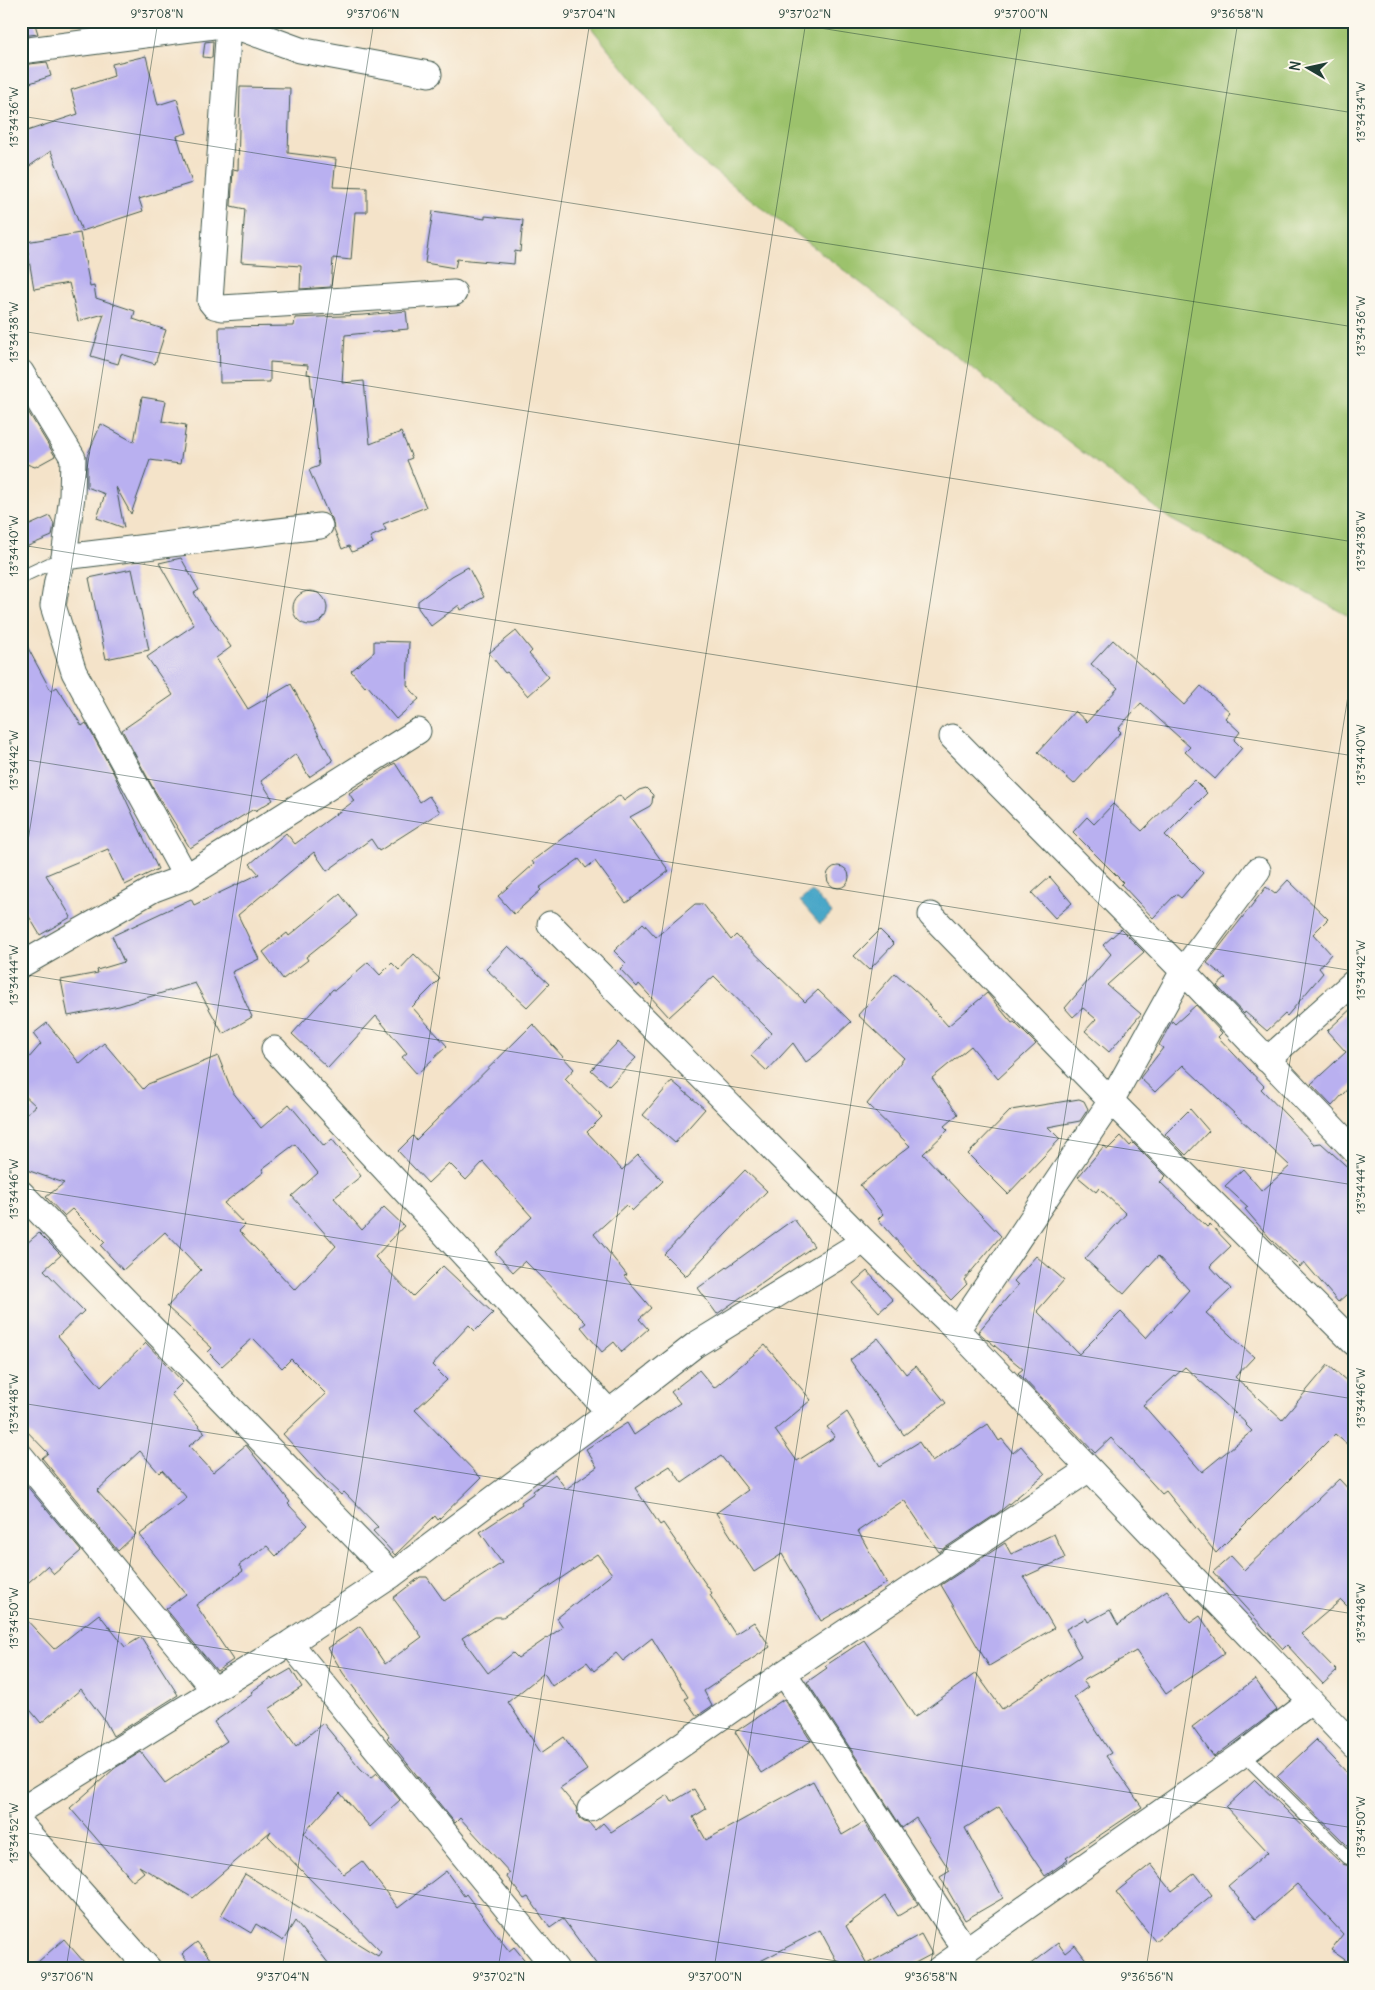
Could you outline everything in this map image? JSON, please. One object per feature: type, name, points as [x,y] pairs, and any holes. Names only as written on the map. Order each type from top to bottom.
[{"type":"street","points":[[229,24],[210,301],[214,306],[222,308],[454,293]]},
{"type":"street","points":[[21,51],[229,24],[300,50],[429,74]]},
{"type":"street","points":[[21,372],[73,458],[72,496],[64,557],[57,581],[53,606],[74,672],[186,877]]},
{"type":"street","points":[[64,557],[320,526]]},
{"type":"street","points":[[21,965],[154,889],[186,877],[418,731]]},
{"type":"street","points":[[952,736],[1183,971],[1354,1150]]},
{"type":"street","points":[[957,1330],[1111,1101],[1183,971],[1258,870]]},
{"type":"street","points":[[931,915],[1111,1101],[1354,1343]]},
{"type":"street","points":[[550,924],[864,1241],[957,1330],[1354,1746]]},
{"type":"street","points":[[1267,1060],[1354,982]]},
{"type":"street","points":[[274,1049],[609,1412]]},
{"type":"street","points":[[21,1193],[392,1575]]},
{"type":"street","points":[[21,1810],[290,1642],[392,1575],[695,1345],[864,1241]]},
{"type":"street","points":[[21,1456],[214,1690]]},
{"type":"street","points":[[590,1809],[784,1673],[1089,1469]]},
{"type":"street","points":[[290,1642],[556,1969]]},
{"type":"street","points":[[784,1673],[955,1962],[1243,1754],[1310,1702]]},
{"type":"street","points":[[21,1825],[149,1969]]},
{"type":"lane","points":[[21,577],[64,557]]},
{"type":"lane","points":[[1243,1754],[1348,1858]]},
{"type":"green space","points":[[586,21],[1354,21],[1354,619],[1170,519],[693,155]]},
{"type":"water","points":[[812,891],[832,913],[820,924],[800,901]]},
{"type":"building","points":[[21,21],[34,21],[38,34],[21,36]]},
{"type":"building","points":[[213,41],[212,58],[203,57],[205,42]]},
{"type":"building","points":[[146,56],[158,105],[177,99],[187,133],[177,136],[192,183],[139,199],[143,211],[82,231],[51,151],[21,172],[21,133],[78,114],[71,90],[114,76],[112,64]]},
{"type":"building","points":[[47,62],[51,76],[21,86],[21,65]]},
{"type":"building","points":[[240,87],[290,88],[288,153],[336,159],[333,187],[367,188],[367,212],[355,212],[351,260],[333,258],[331,287],[300,289],[301,266],[241,262],[245,209],[231,206],[233,169],[238,170]]},
{"type":"building","points":[[433,211],[485,219],[485,216],[523,220],[520,252],[515,251],[514,264],[457,259],[455,268],[425,263]]},
{"type":"building","points":[[80,233],[90,287],[94,286],[96,298],[135,311],[133,319],[166,330],[155,364],[121,354],[118,364],[91,356],[104,314],[78,321],[69,283],[34,289],[26,242]]},
{"type":"building","points":[[406,311],[408,329],[345,335],[342,383],[364,381],[370,444],[401,432],[412,458],[407,460],[426,507],[383,524],[386,530],[370,537],[373,543],[352,552],[349,546],[342,549],[332,518],[328,514],[309,470],[319,466],[310,374],[307,374],[308,365],[270,362],[270,382],[220,383],[219,327],[294,326],[295,318]]},
{"type":"building","points":[[142,397],[166,401],[162,421],[186,425],[180,464],[150,460],[131,514],[116,487],[124,528],[97,518],[105,494],[87,487],[87,456],[101,424],[134,442]]},
{"type":"building","points":[[21,400],[55,456],[35,467],[21,462]]},
{"type":"building","points":[[50,516],[54,524],[52,536],[21,549],[21,529]]},
{"type":"building","points":[[181,558],[199,590],[194,593],[231,647],[216,658],[248,709],[291,684],[333,761],[309,777],[296,754],[261,781],[273,800],[255,811],[254,809],[190,848],[153,788],[122,730],[173,695],[147,657],[194,625],[159,563]]},
{"type":"building","points":[[468,567],[484,597],[461,610],[459,605],[431,626],[418,608],[418,601],[452,576]]},
{"type":"building","points":[[132,569],[149,650],[106,659],[89,578]]},
{"type":"building","points":[[310,591],[317,592],[322,596],[326,601],[326,615],[322,620],[317,624],[310,625],[303,624],[298,620],[294,615],[293,608],[294,601],[298,596],[303,592]]},
{"type":"building","points":[[516,631],[532,651],[529,654],[549,677],[528,696],[507,672],[505,673],[489,653]]},
{"type":"building","points":[[21,635],[51,691],[57,687],[82,726],[86,723],[114,774],[158,869],[125,885],[108,849],[46,875],[71,917],[40,935],[21,903]]},
{"type":"building","points":[[1113,640],[1184,705],[1201,686],[1230,712],[1225,718],[1240,732],[1234,740],[1242,748],[1215,779],[1185,752],[1190,747],[1141,703],[1118,729],[1121,732],[1074,784],[1038,752],[1075,711],[1087,722],[1118,688],[1091,664]]},
{"type":"building","points":[[374,641],[409,642],[407,685],[419,699],[396,719],[367,685],[365,687],[351,671],[374,652]]},
{"type":"building","points":[[395,763],[420,802],[429,796],[440,812],[379,851],[371,839],[327,871],[314,852],[238,915],[259,959],[232,972],[252,1017],[223,1034],[195,983],[119,1006],[68,1016],[61,980],[98,973],[97,970],[124,962],[112,936],[191,899],[194,905],[259,874],[250,864],[286,833],[295,844],[354,801],[349,793]]},
{"type":"building","points":[[1194,780],[1207,793],[1165,835],[1203,873],[1181,898],[1176,894],[1153,918],[1121,884],[1123,882],[1073,832],[1087,817],[1094,824],[1113,804],[1142,831]]},
{"type":"building","points":[[646,788],[653,795],[652,803],[630,817],[669,871],[626,903],[595,861],[586,868],[579,859],[539,888],[541,890],[514,914],[498,896],[534,864],[532,861],[620,795],[624,801],[639,790]]},
{"type":"building","points":[[838,866],[848,873],[849,877],[842,887],[838,888],[828,881],[827,877],[834,867]]},
{"type":"building","points":[[1050,877],[1072,903],[1055,918],[1032,893]]},
{"type":"building","points":[[1288,880],[1328,919],[1313,934],[1331,954],[1319,968],[1323,973],[1287,1016],[1285,1014],[1267,1031],[1245,1012],[1244,1014],[1217,986],[1226,978],[1207,963],[1266,887],[1275,894]]},
{"type":"building","points":[[340,894],[357,916],[306,957],[308,960],[283,979],[263,952],[287,933],[289,936]]},
{"type":"building","points":[[695,904],[703,904],[731,940],[736,935],[805,1002],[818,990],[851,1022],[806,1062],[793,1043],[767,1071],[751,1056],[772,1033],[714,976],[669,1017],[639,984],[637,987],[620,969],[626,963],[614,951],[643,923],[656,937]]},
{"type":"building","points":[[1121,929],[1144,952],[1107,985],[1141,1014],[1109,1052],[1085,1031],[1096,1019],[1083,1008],[1073,1017],[1065,1008],[1111,954],[1103,945]]},
{"type":"building","points":[[880,930],[894,944],[869,970],[854,956]]},
{"type":"building","points":[[508,946],[549,984],[527,1007],[486,969]]},
{"type":"building","points":[[414,954],[440,979],[412,1007],[447,1046],[417,1074],[402,1057],[407,1053],[376,1016],[328,1068],[292,1034],[333,989],[335,990],[368,962],[380,975],[392,963],[399,970]]},
{"type":"building","points":[[895,973],[922,997],[948,1026],[987,993],[1012,1023],[1014,1022],[1036,1044],[998,1079],[971,1046],[932,1078],[958,1114],[944,1126],[948,1130],[923,1154],[1001,1236],[964,1280],[967,1284],[951,1300],[878,1219],[883,1214],[860,1185],[910,1146],[867,1104],[904,1058],[858,1015]]},
{"type":"building","points":[[1196,1005],[1222,1033],[1218,1037],[1264,1086],[1261,1089],[1314,1144],[1321,1143],[1354,1173],[1354,1288],[1338,1302],[1304,1262],[1300,1267],[1269,1237],[1245,1209],[1248,1207],[1225,1186],[1243,1169],[1262,1191],[1290,1166],[1183,1065],[1155,1092],[1140,1078],[1163,1048],[1159,1045],[1172,1021],[1175,1024]]},
{"type":"building","points":[[1354,1006],[1354,1082],[1332,1106],[1311,1084],[1346,1052],[1327,1031]]},
{"type":"building","points":[[47,1023],[80,1064],[104,1043],[143,1089],[148,1084],[218,1056],[232,1091],[261,1128],[289,1104],[324,1146],[332,1139],[361,1176],[334,1198],[362,1230],[384,1207],[404,1226],[375,1257],[413,1296],[443,1266],[493,1313],[475,1331],[469,1325],[432,1365],[447,1380],[415,1410],[481,1478],[438,1520],[435,1516],[395,1555],[373,1531],[378,1527],[344,1492],[341,1495],[324,1479],[283,1434],[326,1394],[291,1359],[282,1368],[253,1338],[222,1366],[208,1352],[212,1348],[167,1307],[201,1270],[165,1232],[123,1270],[101,1246],[105,1242],[72,1209],[64,1216],[46,1197],[64,1183],[21,1168],[21,1118],[36,1106],[21,1092],[21,1067],[41,1044],[33,1034]],"holes":[[[295,1144],[318,1173],[292,1196],[336,1246],[295,1290],[239,1231],[245,1225],[224,1203],[264,1172],[262,1169]]]},
{"type":"building","points":[[533,1024],[574,1069],[565,1079],[602,1117],[587,1132],[622,1170],[638,1155],[663,1181],[632,1211],[626,1205],[594,1234],[627,1275],[624,1276],[651,1308],[639,1319],[648,1329],[622,1352],[614,1342],[602,1352],[581,1327],[586,1323],[525,1261],[513,1272],[495,1252],[532,1217],[483,1162],[466,1180],[449,1163],[428,1183],[398,1151],[413,1136],[416,1140]]},
{"type":"building","points":[[618,1042],[636,1058],[609,1086],[591,1070]]},
{"type":"building","points":[[672,1081],[705,1109],[675,1143],[643,1115]]},
{"type":"building","points":[[1079,1099],[1084,1101],[1088,1109],[1080,1121],[1048,1127],[1060,1139],[1008,1194],[968,1154],[1011,1110]]},
{"type":"building","points":[[1190,1109],[1209,1131],[1186,1155],[1165,1134]]},
{"type":"building","points":[[1121,1136],[1130,1146],[1133,1143],[1166,1176],[1160,1182],[1207,1227],[1210,1224],[1231,1246],[1210,1266],[1231,1289],[1206,1313],[1254,1357],[1235,1377],[1282,1420],[1328,1365],[1354,1387],[1354,1450],[1335,1434],[1216,1553],[1166,1491],[1162,1494],[1111,1438],[1095,1453],[1018,1373],[1023,1369],[978,1332],[1018,1285],[1014,1281],[1036,1256],[1064,1280],[1037,1311],[1079,1354],[1121,1312],[1146,1338],[1189,1290],[1158,1256],[1124,1294],[1085,1259],[1126,1214],[1099,1188],[1096,1192],[1078,1177],[1104,1146],[1108,1149]],"holes":[[[1185,1367],[1247,1424],[1252,1431],[1202,1472],[1143,1405]]]},
{"type":"building","points":[[745,1170],[767,1191],[686,1276],[664,1254]]},
{"type":"building","points":[[794,1219],[814,1246],[717,1314],[698,1288]]},
{"type":"building","points":[[39,1233],[61,1255],[44,1270],[84,1311],[58,1336],[101,1387],[146,1343],[183,1382],[171,1394],[205,1433],[189,1446],[213,1472],[246,1445],[290,1502],[288,1504],[308,1525],[276,1556],[267,1546],[239,1565],[243,1571],[196,1605],[233,1660],[217,1671],[166,1609],[186,1594],[139,1535],[187,1498],[162,1470],[159,1473],[140,1451],[97,1491],[136,1534],[118,1551],[42,1458],[48,1453],[21,1425],[21,1248]]},
{"type":"building","points":[[867,1271],[893,1300],[879,1312],[853,1283]]},
{"type":"building","points":[[878,1338],[906,1374],[916,1366],[946,1403],[904,1435],[850,1360]]},
{"type":"building","points":[[765,1345],[811,1400],[775,1430],[797,1461],[835,1437],[827,1427],[847,1412],[880,1466],[919,1442],[932,1462],[988,1424],[999,1441],[1002,1439],[1013,1453],[1021,1446],[1045,1474],[998,1513],[939,1552],[904,1500],[858,1531],[887,1583],[821,1621],[782,1554],[754,1572],[716,1513],[748,1490],[721,1456],[682,1483],[670,1466],[635,1488],[660,1525],[663,1523],[712,1593],[710,1595],[735,1634],[754,1622],[770,1647],[704,1691],[712,1706],[697,1716],[685,1699],[688,1697],[652,1638],[623,1661],[616,1653],[594,1671],[587,1662],[552,1686],[544,1673],[508,1702],[541,1753],[564,1737],[587,1770],[560,1788],[576,1807],[579,1818],[589,1823],[595,1830],[603,1823],[611,1832],[668,1795],[672,1802],[694,1789],[706,1809],[693,1817],[706,1840],[813,1781],[842,1835],[864,1822],[918,1904],[898,1916],[885,1896],[846,1926],[867,1964],[921,1934],[932,1954],[904,1969],[841,1969],[820,1930],[745,1969],[600,1969],[563,1919],[550,1928],[528,1897],[524,1899],[506,1876],[510,1873],[460,1818],[455,1823],[387,1738],[389,1736],[343,1673],[328,1648],[360,1626],[385,1664],[422,1637],[393,1598],[420,1577],[427,1577],[444,1601],[502,1563],[480,1532],[522,1504],[521,1502],[534,1493],[533,1491],[555,1474],[566,1489],[597,1467],[586,1449],[627,1423],[634,1435],[680,1403],[671,1392],[699,1370],[714,1388]],"holes":[[[597,1554],[612,1574],[557,1618],[563,1627],[518,1658],[513,1653],[488,1673],[462,1638],[495,1617],[503,1617]]]},
{"type":"building","points":[[21,1479],[81,1551],[54,1574],[47,1566],[21,1589]]},
{"type":"building","points":[[1339,1479],[1354,1495],[1354,1613],[1341,1600],[1301,1634],[1337,1671],[1323,1684],[1287,1645],[1283,1649],[1213,1572],[1231,1556],[1244,1570]]},
{"type":"building","points":[[1054,1534],[1065,1558],[1024,1577],[1054,1628],[989,1666],[941,1585],[1005,1543],[1011,1554]]},
{"type":"building","points":[[1167,1590],[1190,1623],[1200,1616],[1225,1653],[1166,1694],[1136,1651],[1083,1681],[1088,1687],[1074,1697],[1111,1753],[1106,1756],[1142,1807],[1066,1858],[1068,1860],[1045,1876],[999,1807],[965,1828],[1003,1898],[965,1920],[940,1877],[950,1871],[916,1818],[902,1828],[807,1682],[827,1668],[825,1666],[864,1640],[915,1717],[976,1673],[1002,1709],[1081,1656],[1066,1629],[1086,1618],[1088,1622],[1110,1610],[1118,1625]]},
{"type":"building","points":[[21,1614],[54,1649],[99,1614],[125,1647],[141,1637],[178,1695],[113,1736],[105,1721],[81,1689],[41,1723],[21,1699]]},
{"type":"building","points":[[291,1669],[302,1687],[269,1709],[296,1746],[323,1723],[361,1769],[371,1778],[377,1773],[400,1800],[370,1827],[340,1793],[304,1833],[344,1874],[362,1861],[398,1908],[446,1871],[509,1951],[514,1947],[532,1969],[333,1969],[295,1921],[283,1941],[256,1924],[251,1933],[221,1915],[245,1874],[378,1956],[381,1952],[268,1836],[271,1831],[193,1898],[139,1866],[144,1872],[133,1881],[70,1808],[115,1768],[141,1752],[165,1783],[227,1741],[214,1722],[253,1694],[251,1692],[271,1678],[272,1680]]},
{"type":"building","points":[[1255,1679],[1277,1710],[1214,1757],[1192,1727]]},
{"type":"building","points":[[784,1699],[811,1741],[761,1773],[735,1732]]},
{"type":"building","points":[[1316,1740],[1354,1780],[1354,1852],[1277,1776]]},
{"type":"building","points":[[1255,1780],[1342,1864],[1350,1866],[1354,1864],[1354,1966],[1331,1950],[1343,1934],[1297,1884],[1256,1919],[1228,1886],[1268,1852],[1226,1807]]},
{"type":"building","points":[[1151,1864],[1172,1891],[1195,1873],[1212,1895],[1155,1941],[1116,1892]]},
{"type":"building","points":[[64,1939],[90,1969],[30,1969]]},
{"type":"building","points":[[197,1942],[218,1969],[193,1969],[182,1954]]},
{"type":"building","points":[[1058,1943],[1065,1953],[1075,1945],[1093,1969],[1024,1969]]}]
